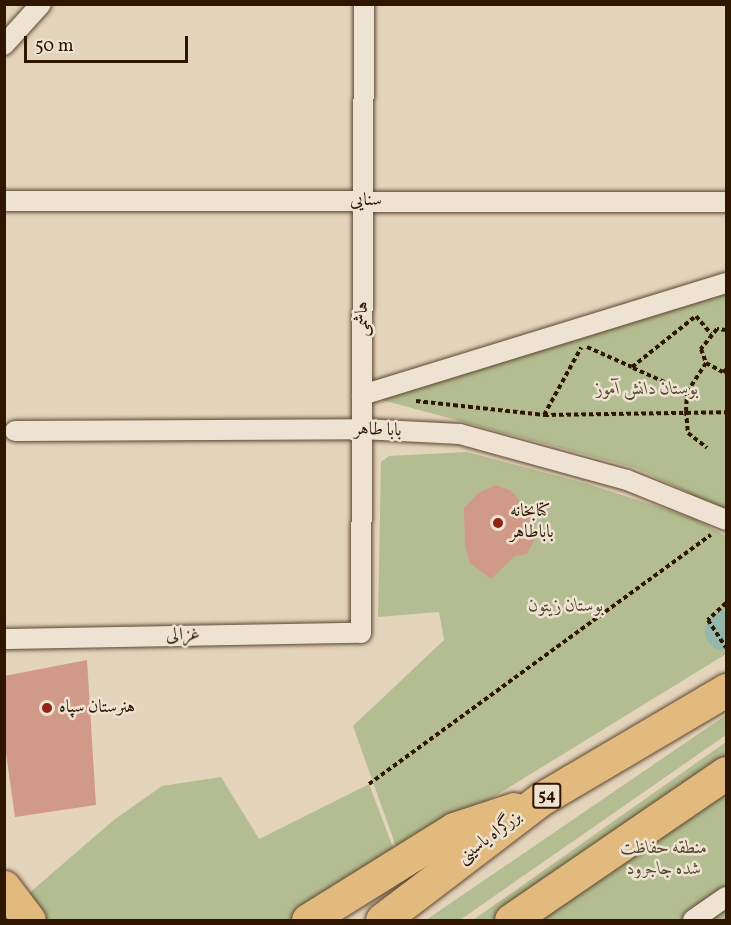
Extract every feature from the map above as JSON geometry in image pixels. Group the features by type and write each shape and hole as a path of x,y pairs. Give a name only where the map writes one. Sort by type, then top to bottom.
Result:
{"highway":[{"name":"بزرگراه یاسینی","path":"382,921 541,799 726,690"},
{"path":"511,921 726,773"},
{"path":"308,921 454,829 541,799"},
{"path":"4,887 29,921"}],"street":[{"path":"4,45 41,4"},
{"name":"هاشمی","path":"362,633 364,4"},
{"name":"سنایی","path":"4,201 726,202"},
{"path":"362,395 726,283"},
{"name":"بابا طاهر","path":"15,430 362,429 460,434 627,480 722,526"},
{"name":"غزالی","path":"4,639 362,633"},
{"path":"693,921 726,897"}],"path":[{"path":"632,367 696,316 711,334"},
{"path":"726,330 717,329 700,350 706,363 723,372 726,370"},
{"path":"572,340 687,393"},
{"path":"544,415 583,345"},
{"path":"706,363 687,393 686,411 688,433 707,448"},
{"path":"406,400 544,415 726,412"},
{"path":"369,784 722,526"},
{"path":"726,603 708,620 726,648"}],"green space":[{"name":"بوستان دانش آموز","path":"726,286 726,519 688,492 635,468 371,397"},
{"name":"بوستان زیتون","path":"467,452 588,484 693,518 726,536 726,654 399,855 353,726 444,640 439,612 378,617 381,462 389,456"},
{"path":"726,715 726,735 460,920 426,920"},
{"name":"منطقه حفاظت شده جاجرود","path":"726,742 726,920 473,920"},
{"path":"221,777 259,839 369,784 397,858 292,920 38,920 21,900 115,819 162,786"}],"building":[{"name":"کتابخانه باباطاهر","path":"496,485 511,491 529,511 536,536 527,554 515,556 491,579 470,563 465,547 464,508 478,493"},
{"name":"هنرستان سپاه","path":"87,660 96,805 15,817 4,739 4,676"}],"place":[{"name":"کتابخانه باباطاهر","path":"498,523"},
{"name":"هنرستان سپاه","path":"47,708"}]}
